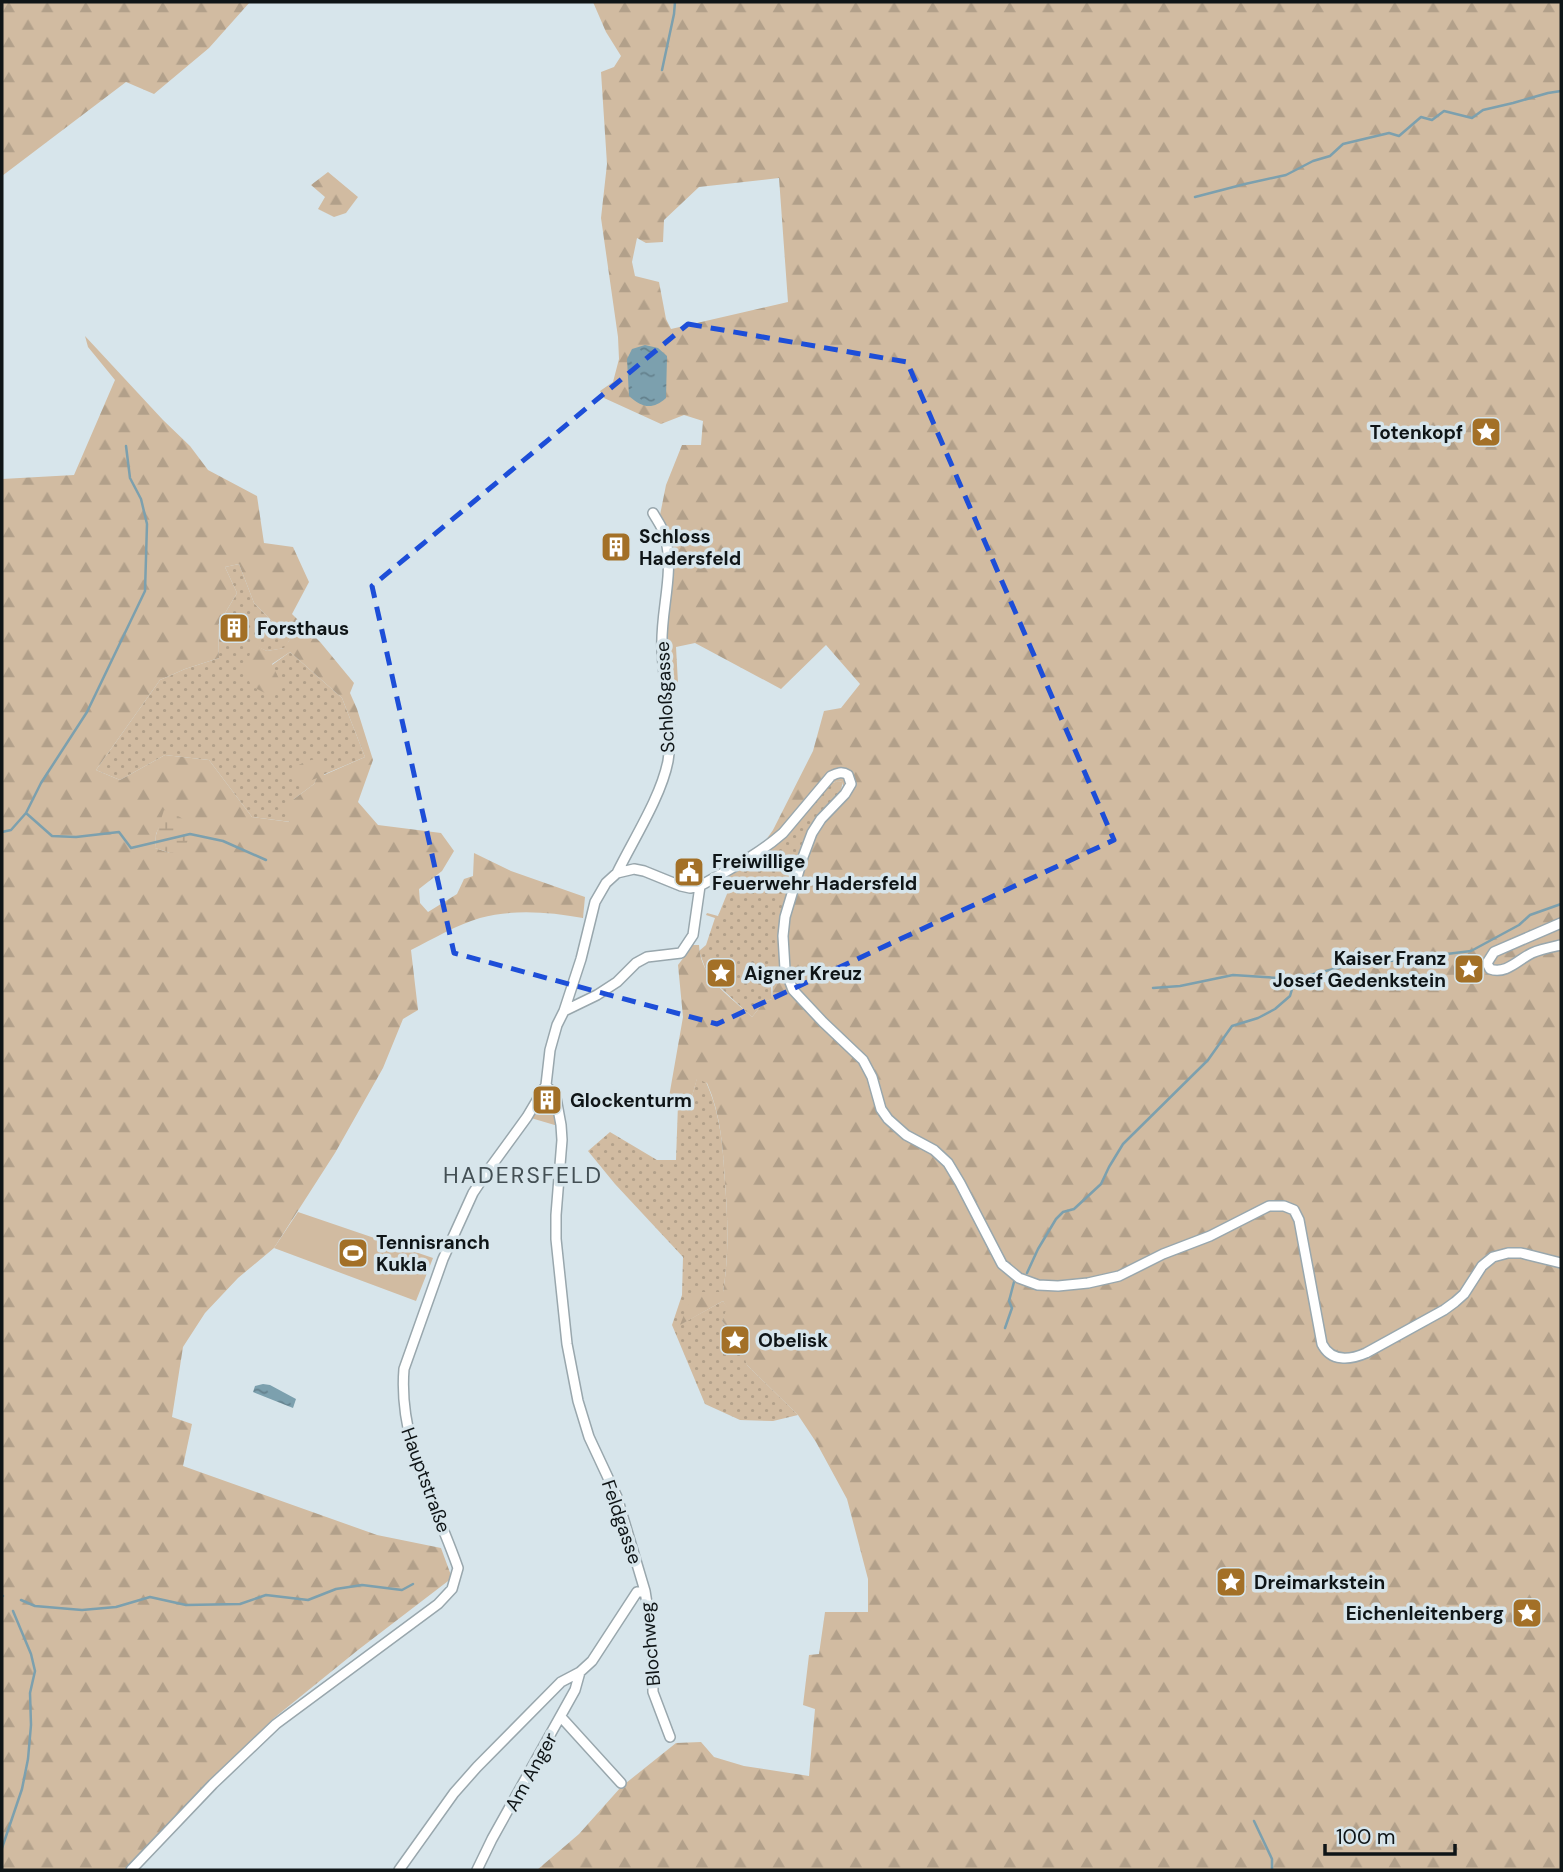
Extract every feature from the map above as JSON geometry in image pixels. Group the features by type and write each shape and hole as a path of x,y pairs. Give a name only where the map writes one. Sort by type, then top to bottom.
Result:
{"street":[{"name":"Schloßgasse","path":"617,873 662,782 671,743 661,625 669,572 665,535 653,513"},
{"path":"617,873 634,869 681,886 700,886 776,839 831,776 842,772 848,775 849,789 821,819 803,857 785,918 785,969 793,990 823,1023 863,1060 872,1077 881,1109 888,1119 906,1135 934,1150 948,1163 1002,1264 1019,1278 1038,1285 1059,1286 1119,1276 1163,1254 1210,1236 1269,1206 1284,1206 1294,1210 1299,1220 1322,1344 1330,1354 1343,1359 1366,1353 1444,1310 1464,1294 1482,1266 1493,1257 1521,1253 1561,1263"},
{"name":"Hauptstraße","path":"131,1870 213,1784 276,1724 438,1604 452,1589 458,1568 410,1443 402,1386 404,1368 443,1259 473,1193 527,1117 546,1085 550,1050 581,959 595,902 606,883 617,873"},
{"path":"564,1012 617,982 636,963 647,957 681,953 693,935 700,886"},
{"path":"1561,923 1494,952 1488,963 1490,969 1495,971 1506,969 1533,953 1561,944"},
{"name":"Feldgasse","path":"399,1870 454,1793 561,1682 580,1672 592,1661 637,1592 645,1591 617,1497 589,1437 576,1390 565,1326 556,1239 561,1125 556,1098 546,1085"},
{"name":"Blochweg","path":"645,1591 652,1635 653,1692 670,1737"},
{"name":"Am Anger","path":"477,1870 561,1717 575,1690 580,1672"},
{"path":"561,1717 621,1783"}],"highlighted area":[{"path":"688,324 907,362 1114,840 717,1024 454,953 372,586"}],"green space":[{"path":"2,2 250,2 209,48 154,94 126,82 2,176"},
{"path":"593,2 1561,2 1561,1870 537,1870 579,1834 621,1787 676,1743 701,1742 714,1757 744,1766 809,1776 815,1709 803,1705 809,1655 819,1654 825,1612 868,1612 868,1579 847,1499 816,1442 798,1415 747,1365 739,1343 742,1333 738,1330 731,1331 722,1321 727,1308 723,1301 680,1325 693,1292 723,1292 727,1211 720,1132 707,1083 697,1079 692,1096 678,1104 669,1097 683,1017 678,965 693,945 699,945 710,977 752,1017 764,1002 772,999 773,983 781,980 778,944 784,907 807,834 818,815 840,794 842,782 832,783 791,829 760,858 756,854 773,830 813,751 824,711 841,708 860,684 826,645 781,689 695,643 676,647 678,683 670,686 666,626 671,537 660,515 666,485 682,445 701,445 703,421 684,415 661,424 604,398 600,391 613,382 619,359 601,218 607,164 601,72 614,67 621,56 606,32","holes":["779,178 788,302 671,329 666,319 659,282 635,276 632,262 637,238 646,243 663,242 664,220 699,187"]},
{"path":"328,172 358,197 346,213 334,217 318,209 325,197 311,185"},
{"path":"85,336 190,446 208,470 257,496 264,543 293,547 309,582 292,614 321,643 354,683 350,693 373,760 358,802 378,825 441,833 454,851 442,871 419,889 420,903 428,912 457,894 464,879 473,876 474,853 511,871 585,897 583,918 531,912 493,915 462,924 411,950 418,1010 403,1019 383,1068 335,1153 274,1248 238,1278 205,1313 183,1347 172,1417 192,1424 183,1466 377,1535 441,1548 452,1578 274,1718 124,1870 2,1870 2,479 74,475 115,380 88,347","holes":["239,564 254,603 290,639 284,648 267,651 253,644 245,670 251,686 269,695 281,683 272,664 290,652 342,698 365,757 324,775 321,760 310,760 293,768 299,785 317,778 288,808 290,822 252,817 209,760 165,755 120,780 96,770 160,680 219,658 218,625 237,593 225,567","160,825 170,853 155,848"]},
{"path":"239,564 254,603 290,639 285,648 267,651 253,645 272,665 290,652 342,698 365,757 318,777 314,784 294,799 291,822 252,817 209,760 165,755 120,780 96,770 160,680 219,658 218,625 237,593 225,567"},
{"path":"842,782 842,787 839,793 812,824 779,927 781,981 771,987 772,999 764,1002 752,1017 708,976 699,951 706,945 715,918 706,915 718,916 729,889 717,883 760,858 791,829 832,783"},
{"path":"164,810 193,826 183,853 170,853 155,848"},
{"path":"697,1078 706,1082 720,1132 727,1211 726,1265 723,1292 681,1324 723,1301 728,1308 722,1321 731,1331 738,1330 743,1333 747,1365 798,1415 773,1421 740,1420 705,1404 672,1325 682,1295 683,1257 588,1151 610,1132 657,1160 676,1160 678,1104 692,1096"},
{"path":"541,1103 554,1104 558,1126 531,1118"},
{"name":"Tennisranch Kukla","path":"298,1212 433,1258 416,1301 274,1248"}],"water":[{"path":"645,345 658,348 667,356 666,398 652,406 638,403 629,396 627,359 632,349"},
{"path":"263,1384 296,1399 293,1408 253,1392 255,1386"}],"waterway":[{"path":"662,70 675,2"},
{"path":"1195,197 1286,175 1313,161 1330,156 1343,144 1389,133 1399,136 1421,117 1432,120 1444,111 1472,118 1483,110 1561,91"},
{"path":"2,832 11,830 26,813 41,783 87,712 145,591 147,524 141,499 130,478 126,446"},
{"path":"26,813 52,836 76,837 119,832 131,848 190,834 223,841 266,860"},
{"path":"1153,988 1180,986 1233,975 1295,979 1341,967 1471,951 1519,925 1530,915 1561,904"},
{"path":"1027,1273 1056,1219 1063,1212 1074,1209 1101,1184 1123,1144 1208,1060 1232,1026 1258,1018 1275,1009 1290,996 1295,979"},
{"path":"1005,1328 1012,1308 1009,1301 1014,1282"},
{"path":"21,1600 35,1606 82,1610 116,1607 150,1597 186,1605 240,1604 266,1595 308,1600 336,1589 362,1585 402,1590 413,1584"},
{"path":"2,1848 22,1789 28,1759 30,1693 35,1671 13,1611"},
{"path":"1254,1821 1272,1859 1272,1870"}],"place":[{"name":"Totenkopf","path":"1486,432"},
{"name":"Schloss Hadersfeld","path":"616,547"},
{"name":"Forsthaus","path":"234,628"},
{"name":"Freiwillige Feuerwehr Hadersfeld","path":"689,872"},
{"name":"Kaiser Franz Josef Gedenkstein","path":"1469,969"},
{"name":"Aigner Kreuz","path":"721,973"},
{"name":"Glockenturm","path":"547,1100"},
{"name":"Tennisranch Kukla","path":"353,1253"},
{"name":"Obelisk","path":"735,1340"},
{"name":"Dreimarkstein","path":"1231,1582"},
{"name":"Eichenleitenberg","path":"1527,1613"}],"district":[{"name":"HADERSFELD","path":"523,1175"}]}
